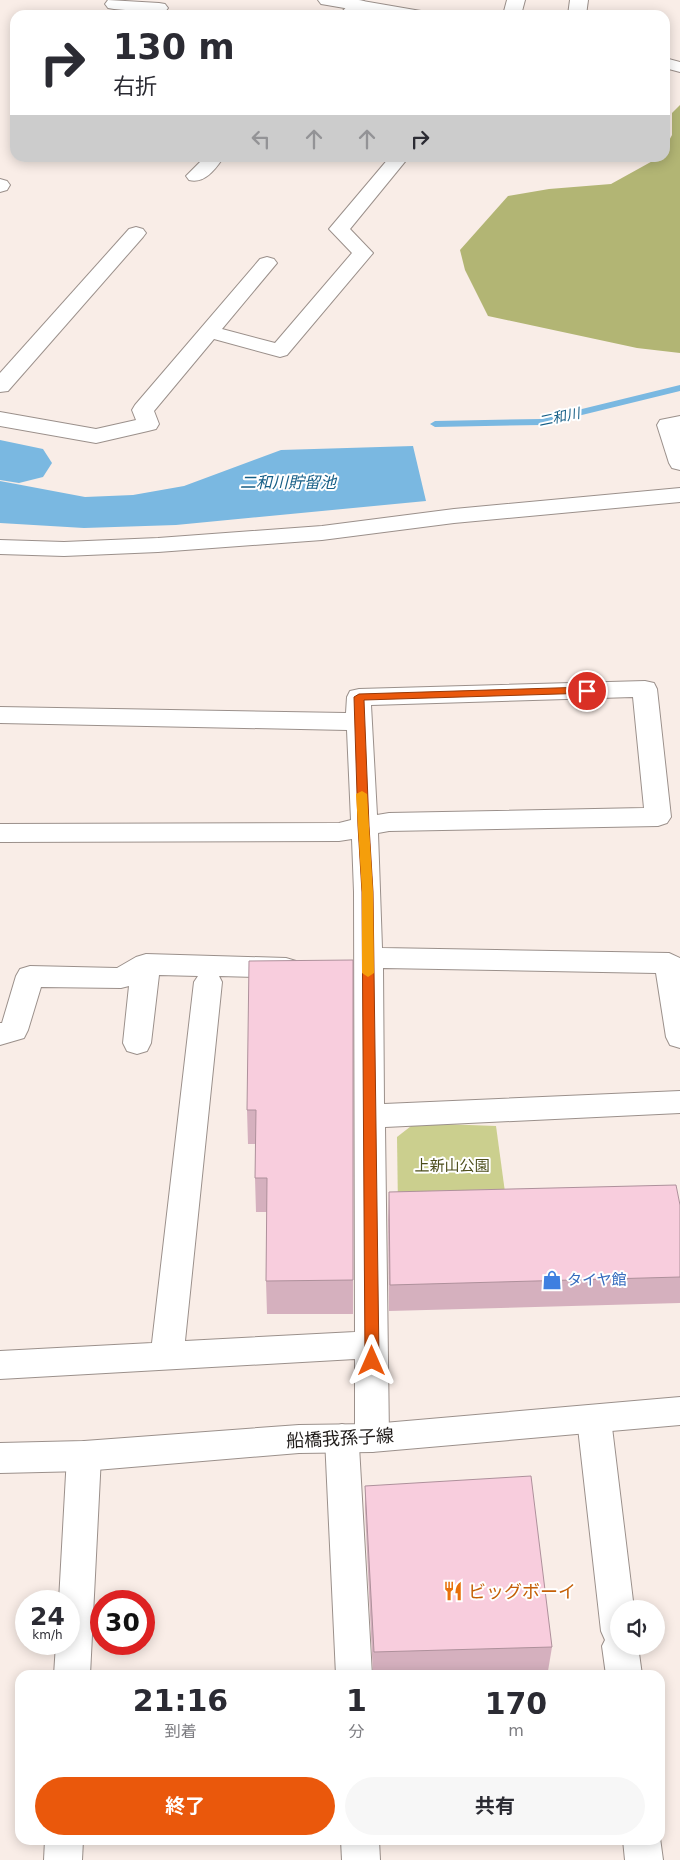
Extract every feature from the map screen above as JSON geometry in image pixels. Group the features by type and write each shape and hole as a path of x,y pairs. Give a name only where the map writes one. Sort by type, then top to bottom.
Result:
{"street":[{"path":"327,0 353,10"},
{"path":"114,4 159,8"},
{"path":"196,176 210,162"},
{"path":"217,334 280,351 362,253 339,229 396,162"},
{"path":"0,386 136,233"},
{"path":"148,424 143,410 267,263"},
{"path":"0,419 96,436 171,418"},
{"path":"680,424 668,425 680,463"},
{"path":"0,547 73,549 158,545 303,534 454,516 680,494"},
{"path":"0,833 339,832 363,826 389,822 658,817 644,689 359,697 363,826 368,892 358,966 370,1116 372,1345 357,1438 354,1670"},
{"path":"0,715 359,722"},
{"path":"358,966 670,963 680,1037"},
{"path":"0,1034 14,1030 30,976 120,978 146,964 310,968"},
{"path":"137,1043 146,964"},
{"path":"168,1356 208,982"},
{"path":"370,1116 680,1102"},
{"path":"0,1365 372,1345"},
{"name":"船橋我孫子線","path":"0,1458 84,1456 357,1438 680,1412"},
{"path":"594,1420 615,1600"},
{"path":"72,1670 84,1456"},
{"path":"621,1655 623,1670"},
{"path":"63,1860 64,1845"},
{"path":"360,1845 361,1860"},
{"path":"642,1845 644,1860"}],"green space":[{"path":"680,105 680,353 637,348 488,316 465,270 460,250 508,196 549,189 611,184 651,162 670,162 672,113"},
{"name":"上新山公園","path":"415,1123 496,1126 507,1207 398,1208 397,1137"}],"water":[{"name":"二和川貯留池","path":"413,446 426,501 176,525 84,528 0,523 0,481 85,497 133,495 184,486 281,450"}],"building":[{"path":"353,960 353,1280 266,1281 267,1178 255,1178 256,1110 247,1110 249,961"},
{"name":"タイヤ館","path":"676,1185 680,1205 680,1277 390,1285 389,1192"},
{"name":"ビッグボーイ","path":"531,1476 552,1647 374,1652 365,1486"}],"waterway":[{"name":"二和川","path":"435,424 541,422 680,388"},
{"name":"二和川","path":"0,460 19,463"}],"slow traffic":[{"path":"362,794 368,892 368,973"}],"place":[{"name":"タイヤ館","path":"552,1280"},
{"name":"ビッグボーイ","path":"453,1591"}],"route":[{"path":"372,1361 368,892 363,826 359,697 587,691"}]}
